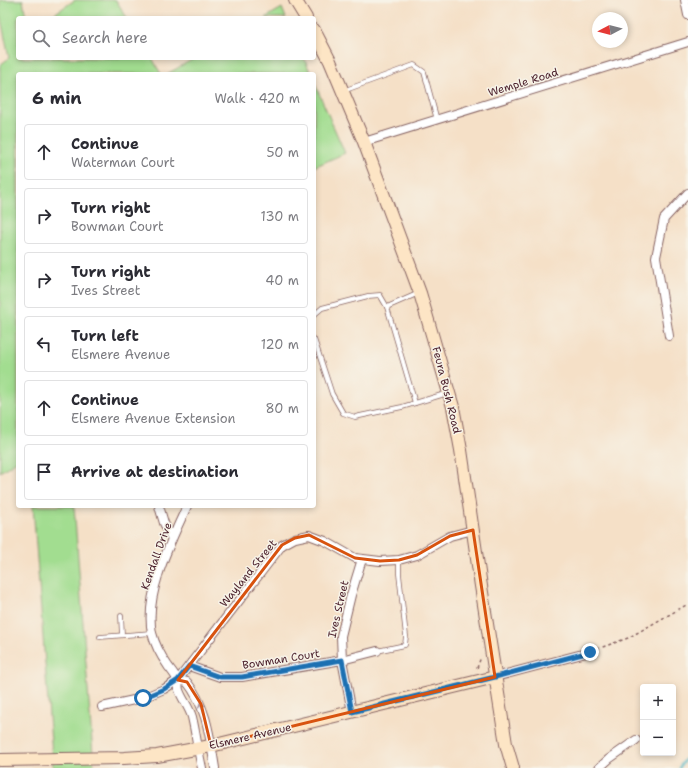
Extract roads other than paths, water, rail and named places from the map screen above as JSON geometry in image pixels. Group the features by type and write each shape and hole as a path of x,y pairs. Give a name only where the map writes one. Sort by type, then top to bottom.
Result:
{"main road":[{"path":"295,0 305,16"},
{"name":"Feura Bush Road","path":"316,34 330,61 364,142 420,293 449,393 461,450 506,744 513,768"},
{"name":"Elsmere Avenue","path":"0,760 157,756 211,746 495,677"}],"street":[{"path":"685,0 688,15"},
{"name":"Wemple Road","path":"364,142 688,42"},
{"path":"669,336 656,257 664,219 688,193"},
{"path":"160,508 164,523 172,539"},
{"name":"Kendall Drive","path":"187,508 172,539 156,583 152,601 151,616 152,633 156,645 164,660 178,680 179,690 192,716 202,768"},
{"name":"Wayland Street","path":"178,680 282,545 295,538 309,535 325,541 355,558 380,561 400,560 417,554 450,536 473,530"},
{"name":"Ives Street","path":"352,712 342,660 341,636 362,559"},
{"name":"Bowman Court","path":"189,666 220,677 242,677 342,660 377,651"},
{"path":"495,677 590,652"},
{"path":"102,706 143,698 164,689 178,680"},
{"name":"Kendall Drive","path":"178,680 187,682 201,704 206,718 214,768"},
{"path":"599,768 636,740"}],"lane":[{"path":"342,91 414,65 424,72 437,120"},
{"path":"387,307 420,293"},
{"path":"316,313 322,308 368,296 380,295 387,307 415,403"},
{"path":"316,345 332,394 343,413 355,417 415,403 449,393"},
{"path":"377,651 405,645 406,636 399,574 400,560"},
{"path":"122,616 122,635"},
{"path":"100,637 152,633"}],"waterway":[{"path":"679,768 688,755"}]}
